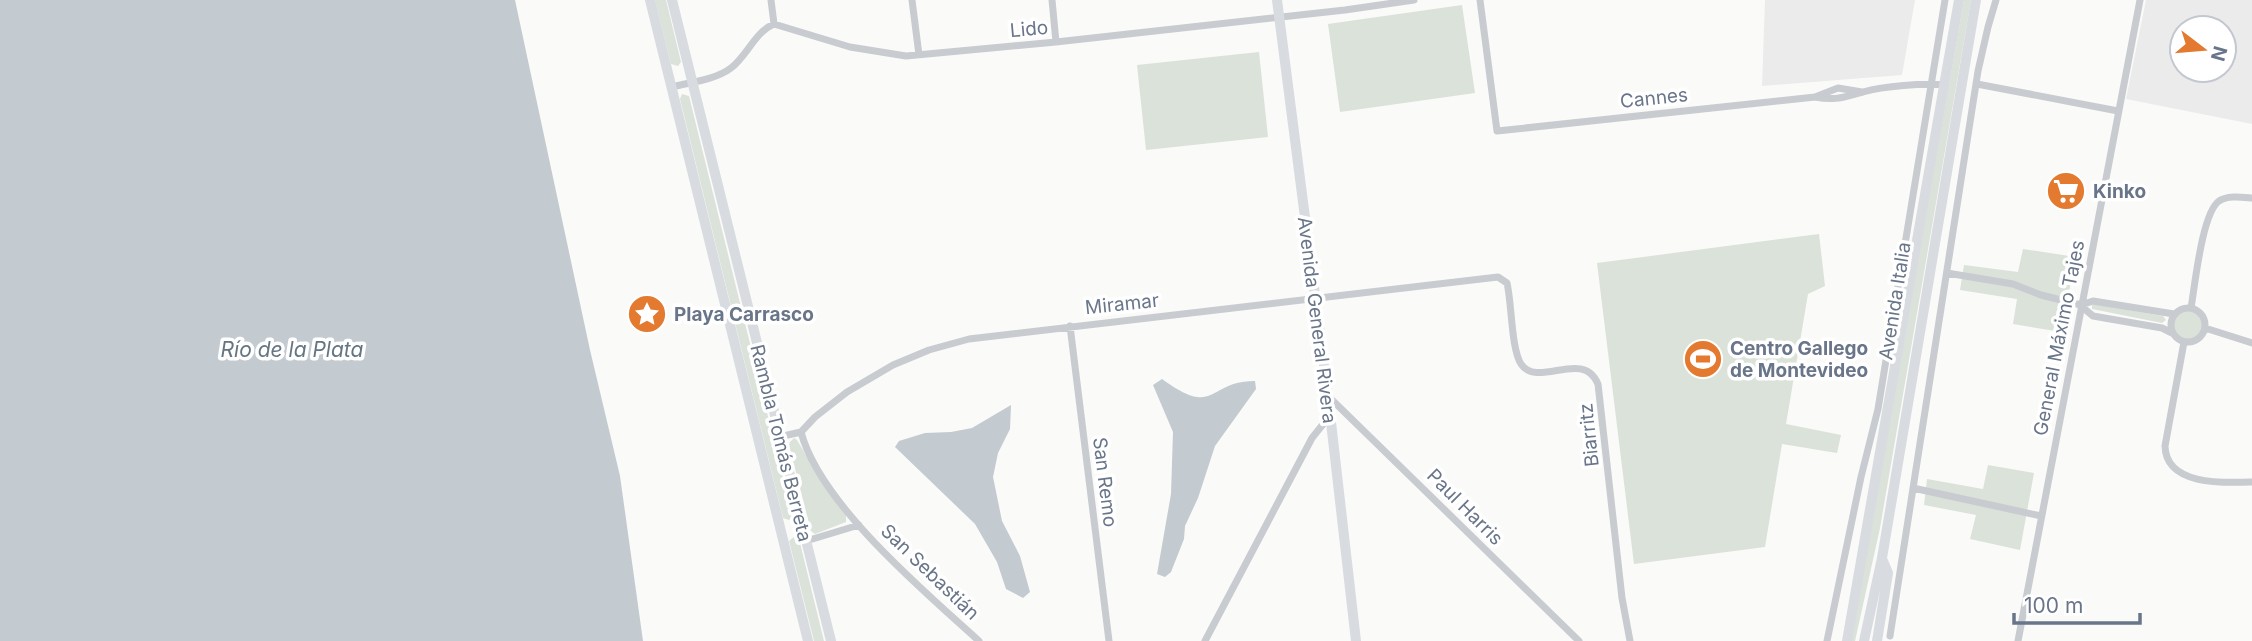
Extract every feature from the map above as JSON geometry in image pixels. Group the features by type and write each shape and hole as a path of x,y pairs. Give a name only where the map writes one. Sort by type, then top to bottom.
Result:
{"main road":[{"name":"Rambla Tomás Berreta","path":"650,0 808,641"},
{"name":"Rambla Tomás Berreta","path":"672,0 831,641"},
{"name":"Avenida General Rivera","path":"1277,0 1328,396 1356,641"},
{"name":"Avenida Italia","path":"1847,641 1959,0"},
{"name":"Avenida Italia","path":"1864,641 1882,558 1976,0"},
{"path":"780,531 802,526"},
{"path":"1877,641 1888,573 1882,558"}],"street":[{"path":"672,87 720,74 732,67 758,36 774,24 771,0"},
{"path":"912,0 919,55"},
{"path":"1052,0 1056,42"},
{"name":"Lido","path":"774,24 880,54 919,55 1345,10 1415,0"},
{"name":"Cannes","path":"1480,0 1497,131 1815,97 1838,88 1863,92 1930,84 1945,85"},
{"name":"Avenida Italia","path":"1827,641 1861,477 1870,447 1945,0"},
{"path":"1890,636 1981,55 1997,0"},
{"name":"General Máximo Tajes","path":"2018,641 2140,0"},
{"path":"1977,84 2118,111"},
{"path":"2191,308 2211,209 2224,198 2252,198"},
{"path":"1947,273 2013,284 2040,295 2081,305 2093,301 2174,314 2184,308 2191,308 2202,315 2205,328 2197,340 2184,342 2162,328 2093,316 2084,311 2081,305"},
{"name":"Miramar","path":"802,432 815,417 847,392 906,359 969,339 1495,276"},
{"name":"Biarritz","path":"1495,276 1507,283 1519,362 1523,367 1537,372 1581,369 1591,373 1598,384 1628,641"},
{"path":"2172,332 2174,314"},
{"name":"San Remo","path":"1070,326 1109,641"},
{"path":"2205,328 2252,343"},
{"path":"2184,342 2165,452 2173,467 2183,475 2220,482 2252,482"},
{"name":"Paul Harris","path":"1328,396 1579,641"},
{"path":"1205,641 1312,438 1324,423 1330,420"},
{"path":"779,437 802,432"},
{"name":"San Sebastián","path":"802,432 814,462 859,525 910,578 979,641"},
{"path":"1870,447 1882,448"},
{"path":"1913,488 2041,516"},
{"name":"San Sebastián","path":"806,541 859,525"}],"shaded area":[{"path":"655,0 666,0 681,62 678,66 671,64"},
{"path":"1765,0 1915,0 1902,75 1762,86"},
{"path":"1964,0 1971,0 1880,528 1855,641 1851,641"},
{"path":"2146,0 2252,0 2252,124 2126,99"},
{"path":"1462,5 1475,93 1340,112 1328,24"},
{"path":"1259,52 1268,137 1146,150 1137,65"},
{"path":"682,94 689,96 792,514 789,520 783,518 680,99"},
{"name":"Centro Gallego de Montevideo","path":"1819,234 1825,286 1808,294 1786,424 1841,435 1837,453 1782,444 1765,547 1634,564 1597,263"},
{"path":"2023,249 2076,257 2061,332 2013,324 2017,299 1960,290 1964,265 2018,272"},
{"path":"2095,304 2163,316 2166,320 2162,323 2092,309"},
{"path":"2188,310 2194,311 2202,319 2202,331 2194,339 2188,340 2182,339 2174,331 2173,325 2174,319 2182,311"},
{"path":"794,438 846,515 846,522 815,534 811,531 789,445"},
{"path":"1988,465 2034,473 2020,550 1970,539 1976,515 1924,505 1927,479 1983,489"},
{"path":"795,536 799,539 824,641 814,641 789,541"}],"water":[{"name":"Río de la Plata","path":"0,0 515,0 590,350 620,476 643,641 0,641"},
{"path":"1162,379 1193,396 1203,397 1228,386 1255,381 1256,389 1215,446 1198,498 1185,526 1184,539 1171,572 1165,577 1157,574 1171,494 1173,432 1153,385"},
{"path":"1011,405 1010,429 998,453 993,477 1002,521 1020,556 1030,592 1023,598 1006,589 997,562 975,524 895,447 899,441 925,433 972,428"}],"place":[{"name":"Kinko","path":"2066,191"},
{"name":"Playa Carrasco","path":"647,314"},
{"name":"Centro Gallego de Montevideo","path":"1703,359"}]}
